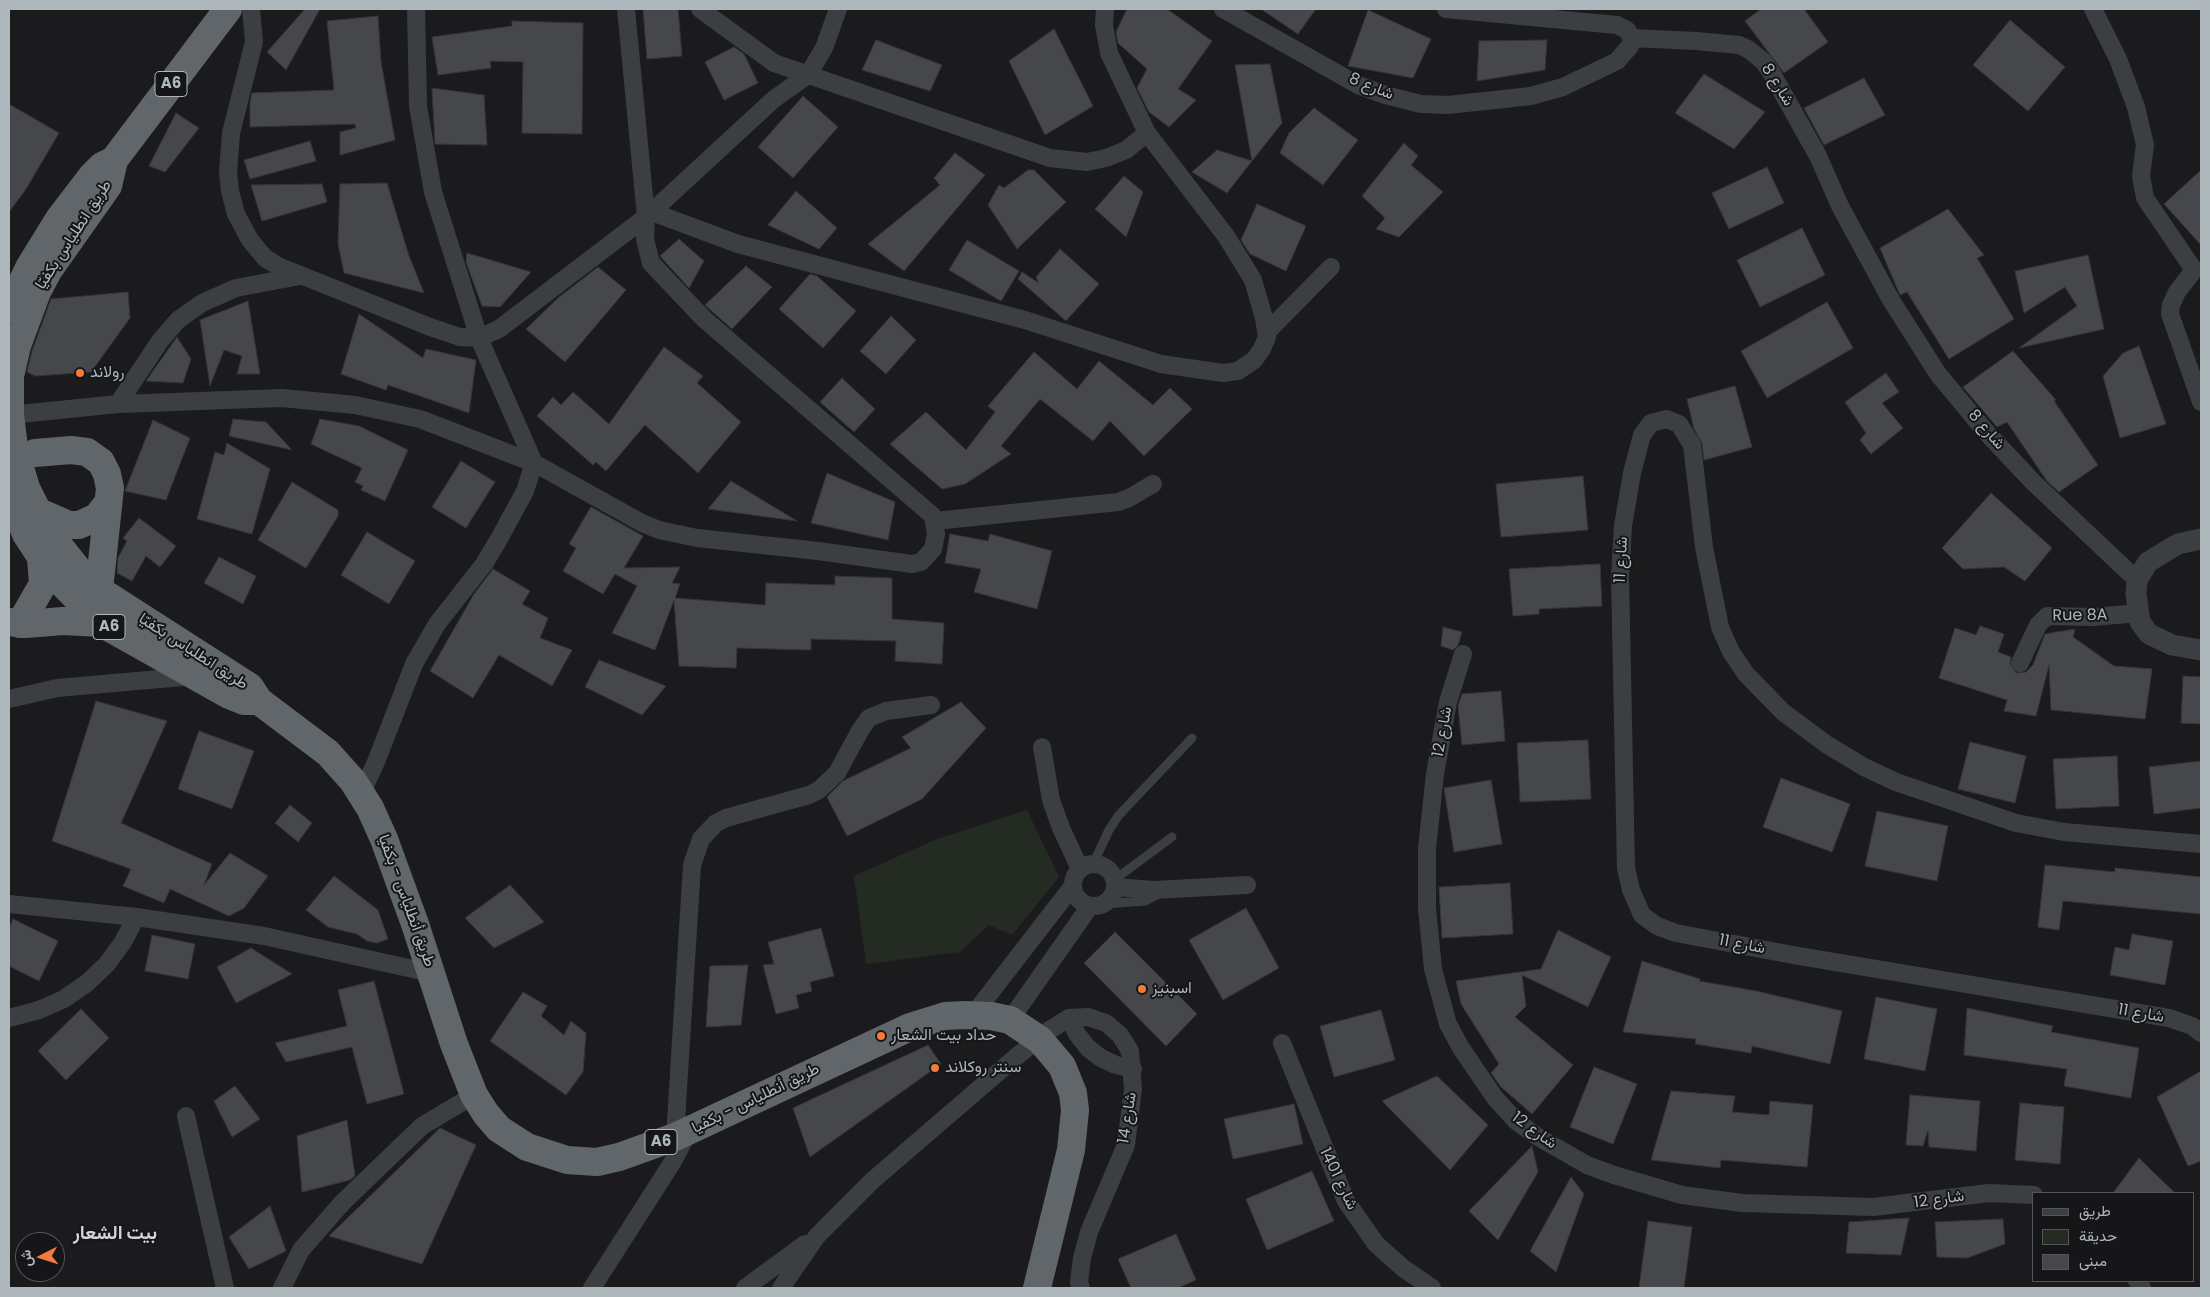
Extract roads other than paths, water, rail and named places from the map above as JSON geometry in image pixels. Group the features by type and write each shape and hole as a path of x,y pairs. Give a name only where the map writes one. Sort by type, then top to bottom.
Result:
{"highway":[{"name":"A6","path":"114,160 228,9"},
{"name":"طريق انطلياس بكفيّا","path":"9,309 30,266 59,220 92,176 102,166 114,160"},
{"name":"طريق انطلياس بكفيّا","path":"114,160 108,186 48,271 37,292 17,346 10,376 10,415 18,465 48,532 98,590 234,676 250,688 259,701"},
{"path":"35,453 76,450 94,457 100,462 109,479 110,488 98,590"},
{"name":"طريق انطلياس بكفيّا","path":"9,494 22,525 51,572 101,622 236,698 244,701 259,701"},
{"path":"37,511 68,525 79,525 97,518 107,504"},
{"path":"14,623 43,584 41,558"},
{"path":"14,623 101,622"},
{"name":"طريق أنطلياس - بكفيا","path":"259,701 328,754 370,808 392,856 454,1044 474,1095 500,1129 527,1147 567,1160 587,1162 608,1160 682,1134 910,1027 945,1016 991,1016 1010,1020 1040,1040 1062,1066 1073,1093 1074,1130 1037,1288"}],"street":[{"path":"251,9 254,42 231,133 228,164 230,191 236,214 250,240 265,258 300,276 460,337 479,338 499,329 649,214 774,99 808,75 824,48 838,9"},
{"path":"361,794 376,762 414,664 437,624 484,564 499,539 525,491 534,463 479,338 444,228 425,149 418,106 416,9"},
{"path":"10,415 118,404 282,398 356,405 420,419 534,463 642,523 659,530 697,538 916,564 926,559 933,549 936,534 933,516 704,319 657,271 647,254 644,228 649,214 626,9"},
{"path":"700,9 762,56 808,75 1050,158 1087,162 1106,158 1126,150 1147,133"},
{"path":"1105,9 1104,25 1109,53 1147,133 1226,236 1248,273 1259,299 1267,332"},
{"name":"شارع 8","path":"1223,9 1358,85 1385,95 1421,104 1448,105 1531,96 1563,86 1617,61 1630,46 1632,38 1738,45 1763,60 1818,156 1840,206 1890,300 1938,374 1987,433 2033,482 2136,580"},
{"path":"1446,9 1617,25 1627,30 1632,38"},
{"path":"2092,9 2132,92 2145,145 2141,183 2145,198 2154,214 2198,274 2177,292 2171,305 2170,314 2201,402"},
{"path":"649,214 738,244 1025,320 1161,364 1223,373 1238,371 1254,360 1262,349 1267,332 1330,267"},
{"path":"118,404 160,341 178,320 202,303 236,288 300,276"},
{"name":"شارع 11","path":"2201,844 2064,832 2016,823 1896,782 1864,767 1826,744 1784,712 1746,674 1731,652 1720,627 1704,548 1692,445 1679,424 1666,419 1651,423 1642,435 1632,473 1623,526 1620,576 1626,868 1631,890 1642,915 1657,926 1676,933 1794,955 2169,1018 2192,1026 2201,1033"},
{"path":"935,521 1118,502 1129,498 1152,484"},
{"path":"2201,539 2178,544 2158,554 2142,570 2136,580 2138,613 2144,628 2155,638 2183,648 2201,650"},
{"name":"Rue 8A","path":"2020,663 2038,625 2046,616 2093,617 2138,613"},
{"name":"شارع 12","path":"1463,654 1448,702 1435,774 1427,848 1427,908 1433,969 1445,1016 1461,1048 1495,1098 1516,1121 1538,1137 1587,1165 1682,1195 1742,1203 1872,1207 1989,1193 2032,1195"},
{"path":"9,699 56,688 194,676"},
{"path":"592,1288 672,1163 682,1134 692,866 701,838 716,823 726,818 809,795 819,790 837,773 860,729 869,718 886,711 931,705"},
{"path":"1010,1020 1097,905 1109,900 1115,884 1107,868 1087,866 1061,828 1051,800 1042,746"},
{"path":"973,1015 1072,888 1073,880 1087,866"},
{"path":"1115,884 1166,889 1247,885"},
{"path":"1072,888 1080,902 1097,905"},
{"path":"9,904 136,917 264,936 431,973"},
{"path":"9,1018 39,1010 64,999 87,983 112,956 136,917"},
{"name":"شارع 14","path":"1069,1018 1088,1017 1106,1023 1120,1035 1130,1051 1133,1069 1131,1117 1126,1145 1089,1232 1082,1258 1079,1282 1081,1288"},
{"path":"744,1288 816,1236 880,1174 1016,1057 1040,1040 1048,1031 1069,1018 1077,1034 1088,1048 1101,1058 1116,1065 1133,1069"},
{"name":"شارع 1401","path":"1282,1044 1346,1201 1376,1244 1403,1268 1432,1288"},
{"path":"1062,1066 1088,1048"},
{"path":"282,1288 301,1250 342,1203 422,1126 450,1107 474,1095"},
{"path":"186,1116 224,1288"},
{"path":"781,1288 816,1236"}],"lane":[{"path":"1087,866 1119,815 1192,738"},
{"path":"1115,884 1172,837"},
{"path":"1097,905 1145,901 1166,889"}],"place":[{"name":"رولاند","path":"80,373"},
{"name":"اسبنيز","path":"1142,989"},
{"name":"حداد بيت الشعار","path":"881,1036"},
{"name":"سنتر روكلاند","path":"935,1068"}],"district":[{"name":"بيت الشعار","path":"115,1234"}]}
